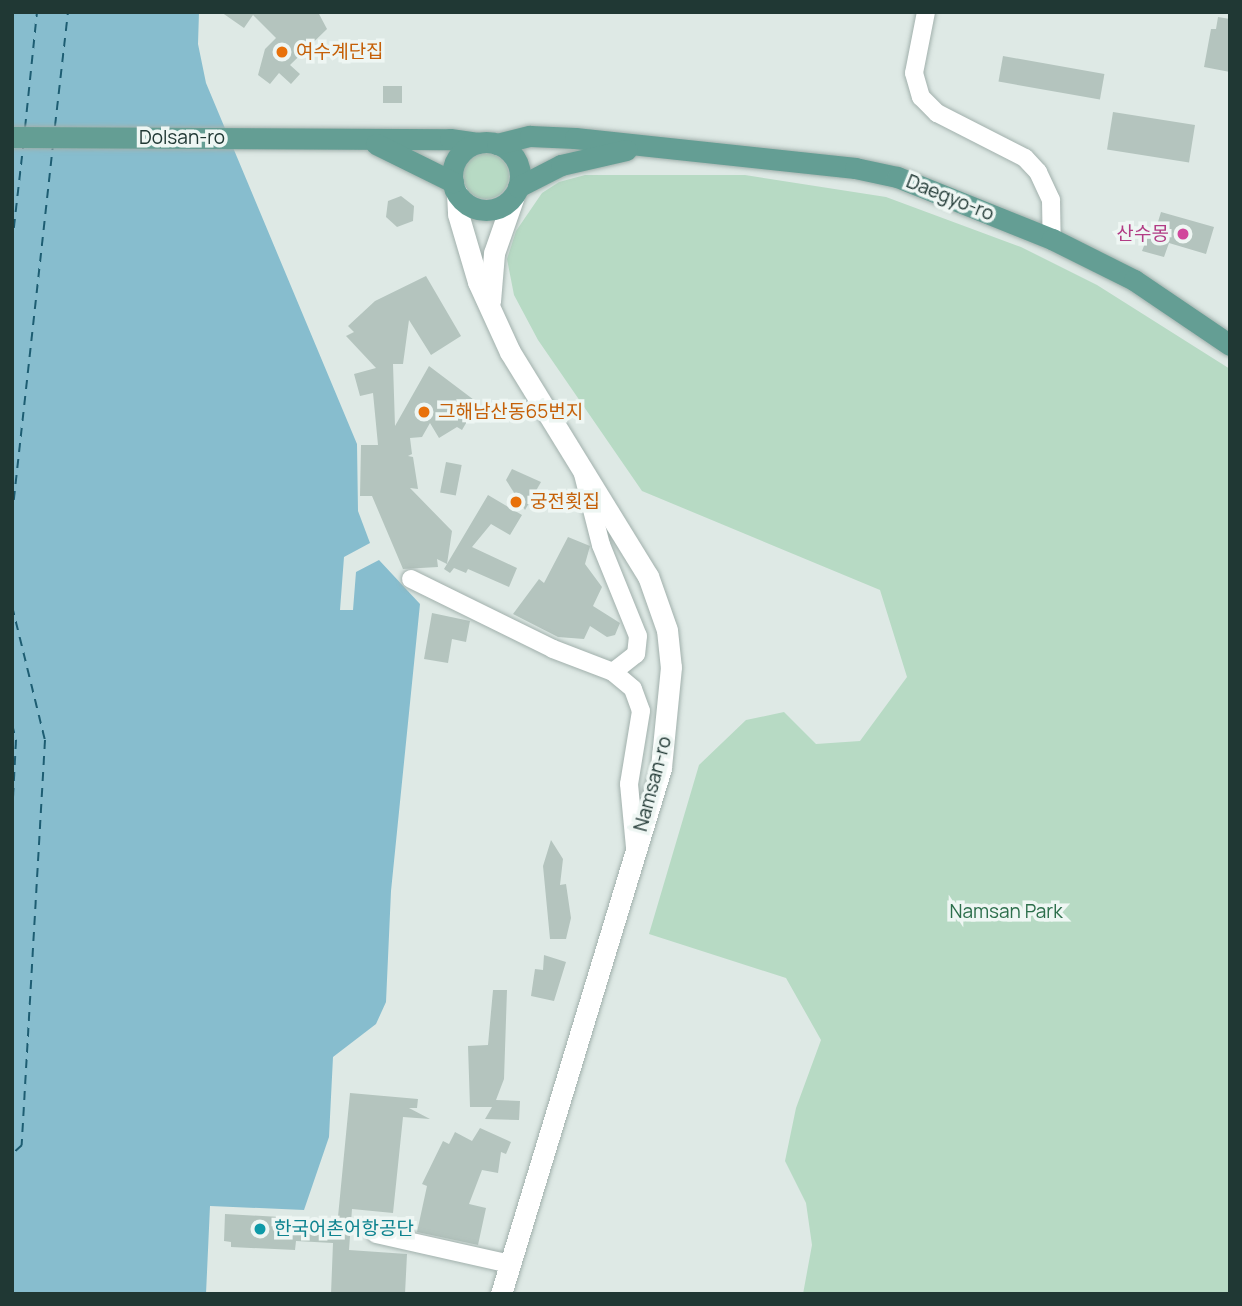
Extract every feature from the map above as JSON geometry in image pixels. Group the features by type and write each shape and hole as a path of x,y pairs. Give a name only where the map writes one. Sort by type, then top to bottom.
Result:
{"main road":[{"name":"Dolsan-ro","path":"12,137 356,139"},
{"name":"Daegyo-ro","path":"356,139 488,144 513,138 548,137 855,168 897,177 1052,239 1156,292 1230,345"},
{"path":"356,139 411,159 455,188 464,202 485,210 506,204 516,192 519,166 488,144 455,162 455,188"},
{"name":"Daegyo-ro","path":"516,192 561,165 638,148"}],"street":[{"path":"926,12 915,73 921,97 937,113 1025,158 1038,172 1051,200 1052,239"},
{"name":"Namsan-ro","path":"455,188 472,266 510,352 582,463 648,576 670,649 666,740 635,852 501,1294"},
{"path":"489,302 494,253 516,192"},
{"path":"582,463 594,525 638,636 636,654 613,672"},
{"path":"411,579 553,649 613,672 633,689 641,705 629,784 635,852"},
{"path":"376,1234 510,1264"}],"green space":[{"path":"486,153 503,159 509,176 503,193 486,199 469,193 463,176 469,159"},
{"name":"Namsan Park","path":"585,175 745,175 886,197 1021,247 1097,285 1230,369 1230,1294 803,1294 812,1245 806,1203 785,1161 796,1108 821,1040 786,978 649,934 699,765 746,720 784,712 816,744 860,741 907,677 880,590 642,491 538,340 514,295 507,259 516,231 542,193 559,182"}],"water":[{"path":"12,12 199,12 198,44 206,83 357,444 358,511 370,543 344,557 340,610 353,610 356,572 379,560 420,604 391,891 386,1002 376,1024 333,1057 329,1137 304,1210 210,1206 206,1294 12,1294"}],"building":[{"path":"221,12 318,12 327,29 290,65 300,74 291,84 279,73 270,84 258,75 265,49 276,38 253,15 244,28"},
{"path":"1218,17 1230,19 1230,72 1204,67 1211,29 1216,29"},
{"path":"1003,56 1104,74 1100,99 998,82"},
{"path":"383,86 402,86 402,103 383,103"},
{"path":"1113,112 1195,125 1189,163 1107,150"},
{"path":"401,196 414,206 413,221 397,227 386,217 388,201"},
{"name":"산수몽","path":"1161,212 1214,227 1206,254 1169,243 1164,257 1142,251 1149,233 1154,235"},
{"path":"426,276 461,336 431,355 409,320 403,364 393,364 395,426 429,366 478,403 462,430 457,427 439,438 430,423 422,437 410,438 412,454 408,456 413,457 418,489 410,488 452,531 447,564 437,559 438,567 403,569 372,496 360,496 361,445 378,445 373,393 360,396 354,374 376,368 346,336 354,332 348,326 375,301"},
{"path":"446,462 462,465 456,495 440,492"},
{"path":"512,469 541,482 525,510 506,480"},
{"path":"488,495 522,515 510,535 491,524 472,547 517,568 509,587 468,569 466,573 454,568 450,573 444,569"},
{"path":"568,537 590,546 585,564 602,587 593,606 620,623 615,635 607,637 590,626 584,639 558,637 513,614 539,579 544,583"},
{"path":"432,613 470,621 466,642 452,639 448,663 424,659"},
{"path":"551,840 563,859 560,885 566,884 571,918 566,939 550,939 543,866"},
{"path":"544,955 566,962 554,1001 531,996 535,969 543,970"},
{"path":"493,990 507,990 504,1079 496,1100 520,1101 519,1120 485,1119 492,1107 470,1107 468,1046 488,1045"},
{"path":"350,1093 418,1099 417,1108 409,1108 430,1119 403,1117 393,1213 352,1209 349,1250 407,1254 405,1294 331,1294 333,1243 296,1241 295,1250 231,1247 231,1242 224,1241 225,1214 297,1218 297,1224 337,1227"},
{"path":"480,1128 511,1142 506,1154 501,1152 498,1173 482,1170 469,1204 486,1208 478,1245 417,1232 427,1186 422,1184 443,1141 449,1144 455,1132 472,1141"}],"ferry route":[{"path":"25,128 37,12"},
{"path":"55,126 68,12"},
{"path":"12,516 53,145"},
{"path":"12,244 23,148"},
{"path":"12,606 45,740 22,1145 12,1154"},
{"path":"12,724 16,740 12,817"}],"place":[{"name":"여수계단집","path":"282,52"},
{"name":"산수몽","path":"1183,234"},
{"name":"그해남산동65번지","path":"424,412"},
{"name":"궁전횟집","path":"516,502"},
{"name":"한국어촌어항공단","path":"260,1229"}]}
